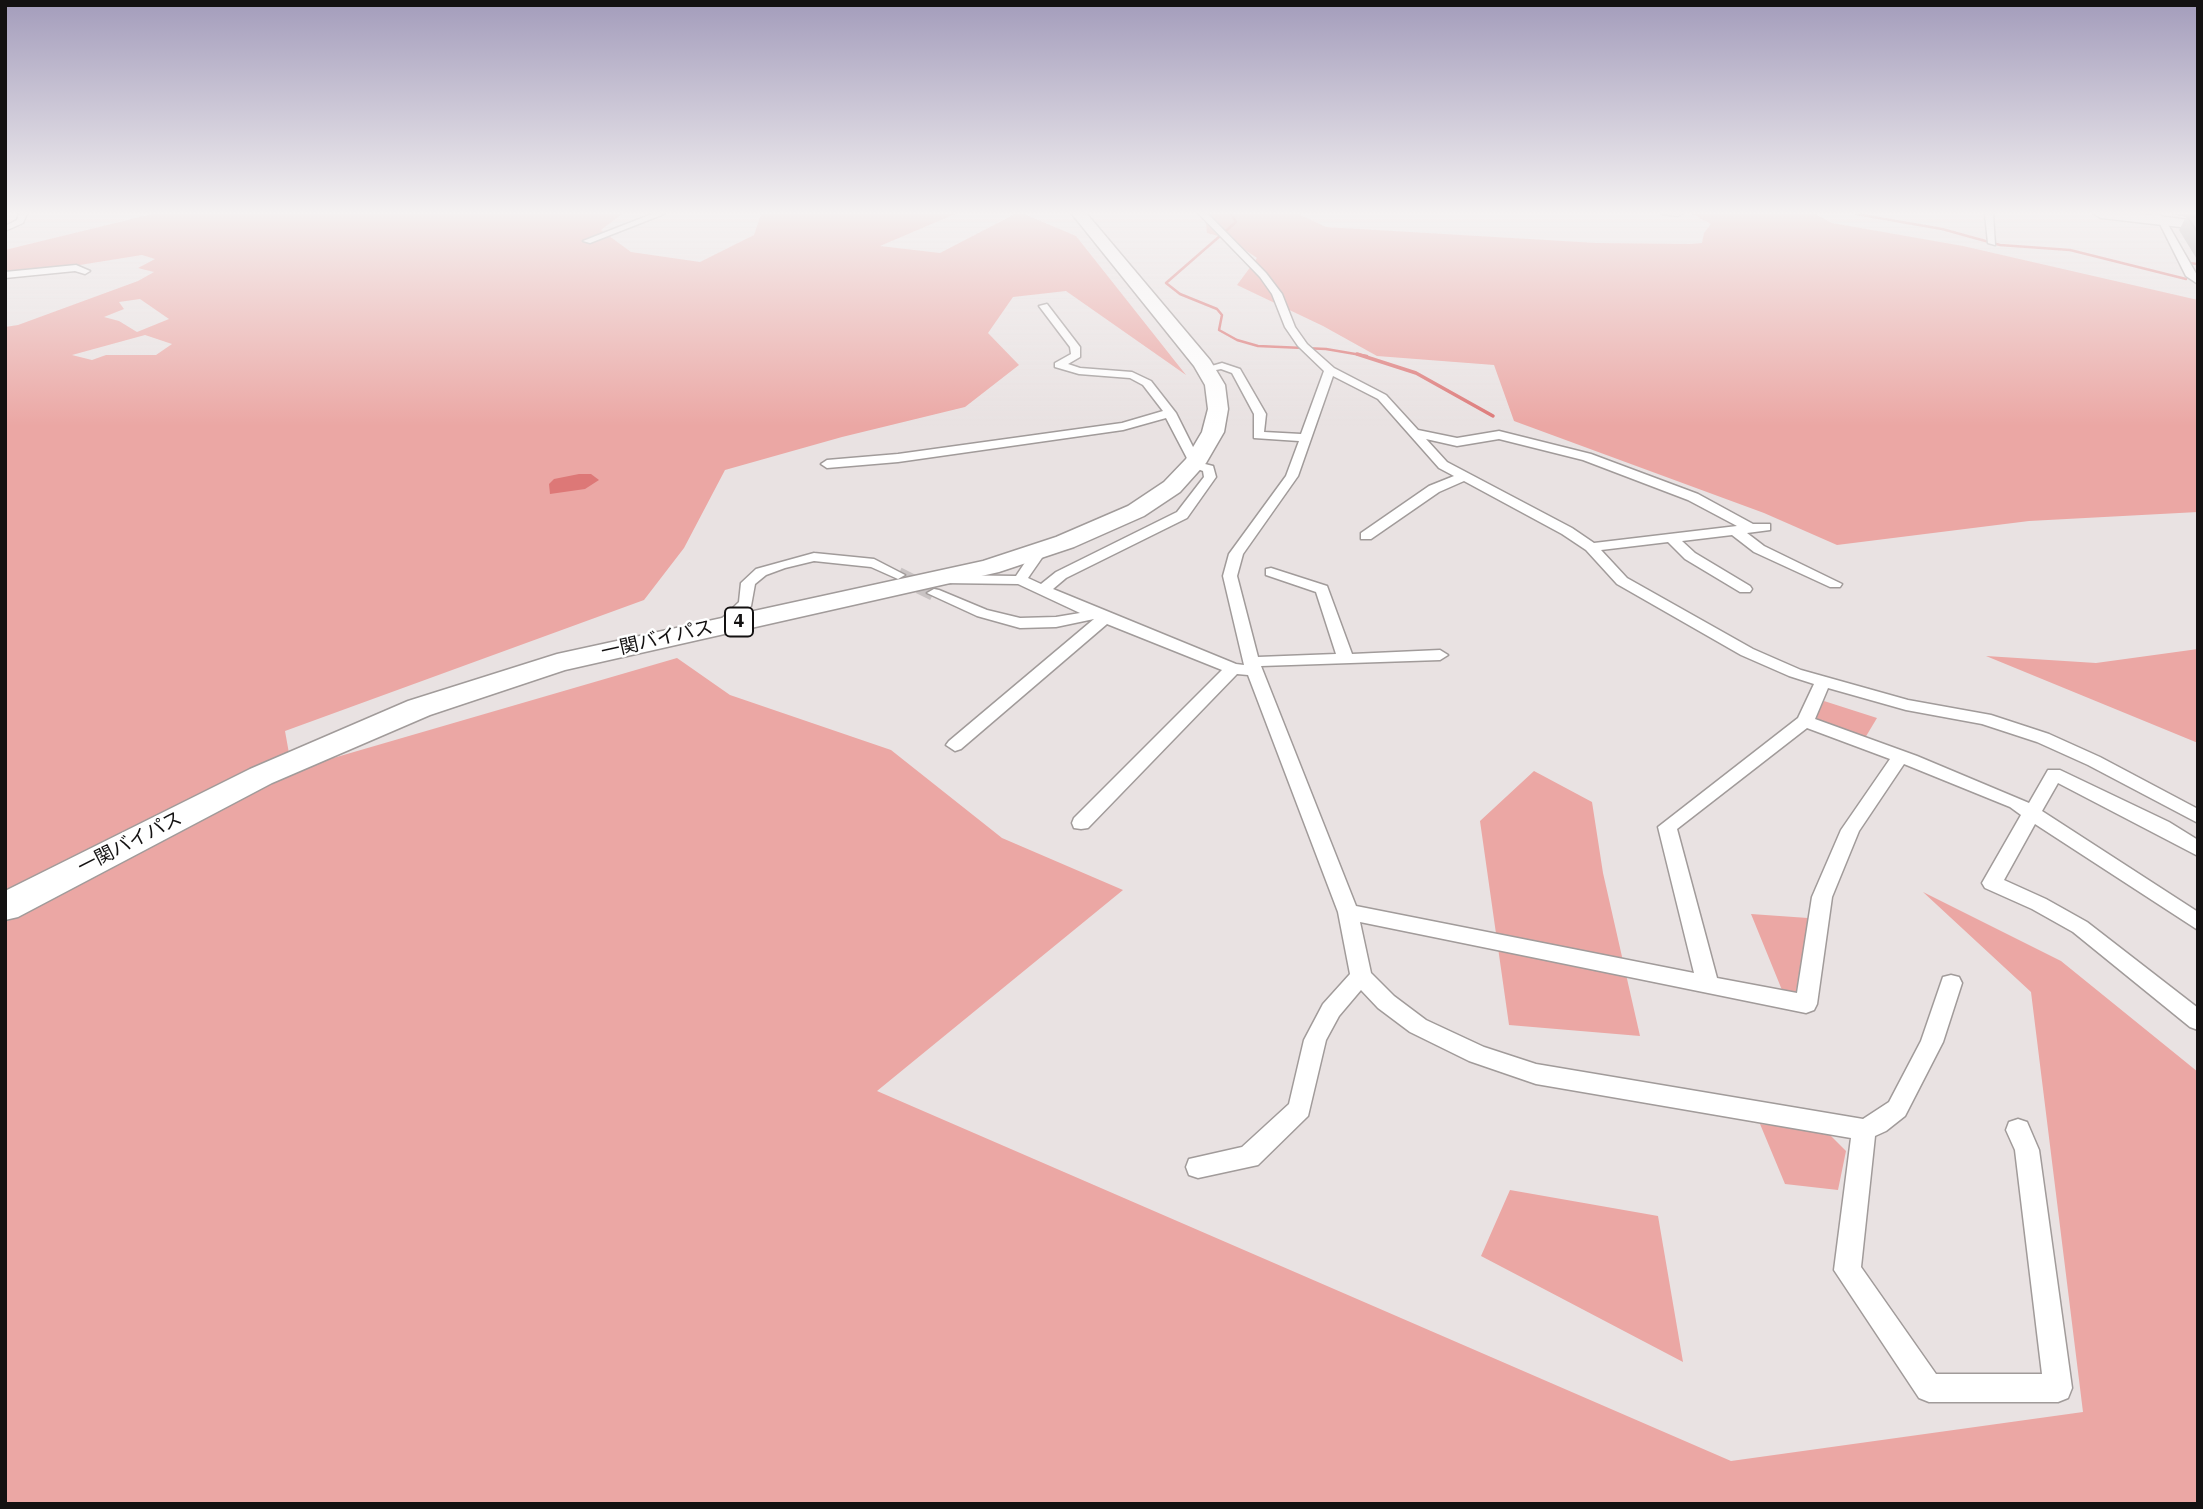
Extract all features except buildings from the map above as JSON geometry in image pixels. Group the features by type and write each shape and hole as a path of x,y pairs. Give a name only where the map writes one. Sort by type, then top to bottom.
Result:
{"highway":[{"name":"一関バイパス","path":"5,907 261,776 419,708 557,663 722,626 936,586 1039,552 1136,511 1172,487 1194,464 1213,432 1218,409 1215,385 1206,369 1139,284"}],"street":[{"path":"1270,284 1277,294 1290,327 1303,346 1330,370 1382,397 1443,465 1567,531 1591,547 1622,581 1747,652 1823,682 1906,705 1985,719 2042,738 2094,761 2198,817"},
{"path":"1042,591 1062,575 1182,514 1193,503 1210,477 1209,469 1194,464 1170,413 1147,383 1132,375 1079,371 1059,365 1076,355 1075,347 1044,306"},
{"path":"1206,369 1222,366 1236,371 1260,414 1258,436 1306,438"},
{"path":"1330,370 1292,476 1236,554 1230,576 1246,667 1348,912 1361,976 1386,1002 1418,1026 1477,1054 1536,1074 1864,1130 1878,1124 1897,1109 1931,1042 1951,983"},
{"path":"827,464 898,458 1123,426 1170,413"},
{"path":"1415,433 1457,442 1499,435 1587,457 1693,497 1758,528 1591,547"},
{"path":"1366,536 1434,489 1463,477"},
{"path":"1734,530 1759,550 1835,584"},
{"path":"1670,537 1690,556 1745,589"},
{"path":"1020,580 1039,552"},
{"path":"722,626 746,603 748,583 761,572 780,565 814,557 844,559 874,563 898,575"},
{"path":"1271,572 1322,589 1346,659"},
{"path":"936,586 1020,580 1100,616 1246,667 1440,655"},
{"path":"936,586 982,613 1020,624 1100,616"},
{"path":"955,745 1100,616"},
{"path":"1081,822 1246,667"},
{"path":"1707,984 1667,827 1804,721 1823,682"},
{"path":"1804,721 2005,798 2032,812 2198,922"},
{"path":"1348,912 1807,1004 1822,897 1850,831 1900,757"},
{"path":"2198,849 2162,827 2054,774 1992,883 2081,927 2198,1021"},
{"path":"1198,1167 1249,1157 1300,1110 1315,1040 1331,1010 1361,976"},
{"path":"1864,1130 1847,1270 1929,1388 2059,1388 2027,1150 2018,1130"}],"shaded area":[{"path":"129,284 1114,284 1186,375 1066,291 1013,297 988,333 1019,365 965,407 842,437 725,470 684,548 644,600 285,731 292,770 677,658 730,695 891,750 1002,838 1123,890 877,1091 1731,1461 2083,1412 2031,992 1923,892 2061,961 2198,1072 2198,1504 5,1504 5,327 18,325","holes":["140,299 169,319 137,332 119,321 104,317 124,309 119,302","145,335 172,344 156,355 106,355 92,360 72,355"]},
{"path":"2130,284 2198,300 2198,512 2029,521 1837,545 1764,513 1514,421 1494,365 1377,356 1323,326 1237,285"},
{"path":"591,474 599,480 585,489 550,494 549,484 554,479"},
{"path":"2198,649 2198,743 1986,656 2096,663"},
{"path":"1824,701 1877,718 1865,738 1815,719"},
{"path":"1534,771 1592,802 1603,873 1640,1036 1509,1025 1480,821"},
{"path":"1751,914 1808,918 1796,992 1782,990"},
{"path":"1760,1124 1827,1132 1846,1151 1838,1190 1785,1184"},
{"path":"1510,1190 1658,1216 1683,1362 1481,1256"}],"waterway":[{"path":"1168,284 1180,294 1217,309 1222,315 1219,330 1237,340 1258,346 1326,349 1359,355"},
{"path":"1359,355 1367,356"},
{"path":"1359,355 1416,373 1493,416"}],"tunnel":[{"path":"898,575 934,593"}]}
